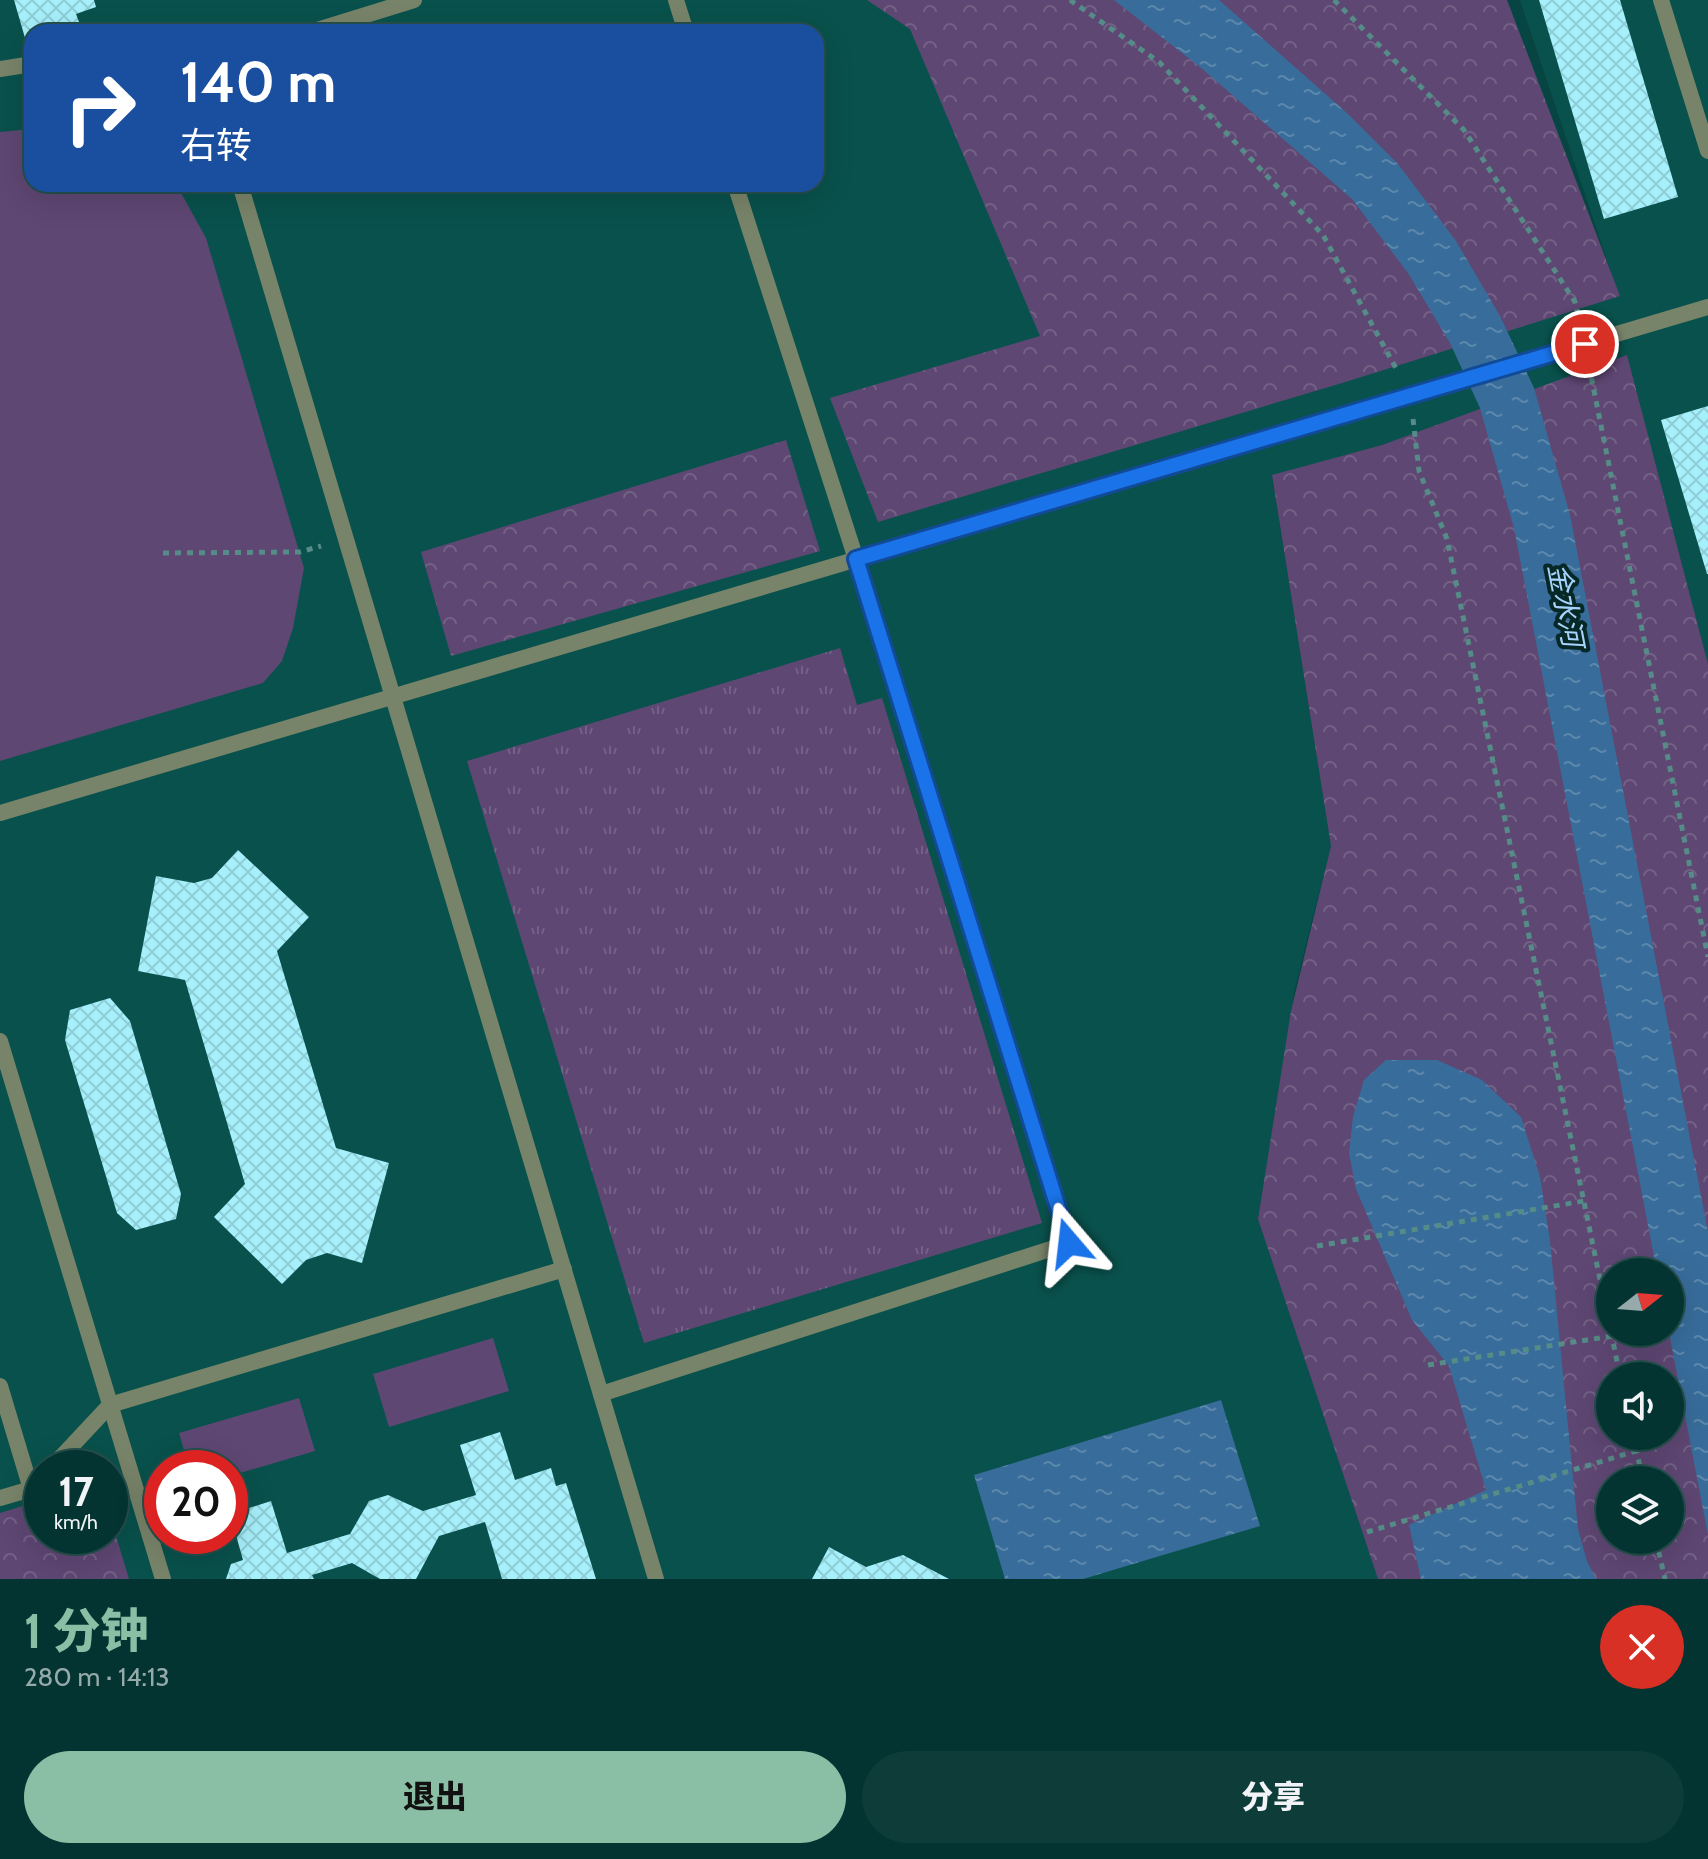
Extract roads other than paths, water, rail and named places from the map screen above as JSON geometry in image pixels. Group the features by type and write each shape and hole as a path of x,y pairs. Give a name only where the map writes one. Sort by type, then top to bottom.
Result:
{"lane":[{"path":"337,24 414,0"},
{"path":"676,0 684,24"},
{"path":"1661,0 1708,151"},
{"path":"0,69 24,65"},
{"path":"242,192 656,1579"},
{"path":"601,1394 1069,1243 856,559 738,192"},
{"path":"0,813 1708,307"},
{"path":"0,1041 163,1579"},
{"path":"68,1450 110,1405 564,1269"},
{"path":"0,1386 24,1451"},
{"path":"0,1498 24,1488"}],"water":[{"name":"金水河","path":"1114,0 1219,0 1348,114 1398,164 1456,241 1500,316 1534,388 1570,515 1708,1232 1708,1535 1684,1410 1684,1362 1675,1362 1672,1346 1684,1346 1684,1258 1654,1258 1514,528 1480,408 1450,343 1408,273 1352,199 1200,67"},
{"path":"1386,1060 1437,1060 1482,1080 1521,1117 1540,1177 1550,1241 1578,1529 1596,1579 1421,1579 1409,1525 1486,1490 1449,1366 1412,1320 1356,1189 1349,1153 1353,1117 1364,1080"},
{"path":"1221,1400 1260,1526 1083,1579 1005,1579 974,1475"}]}
